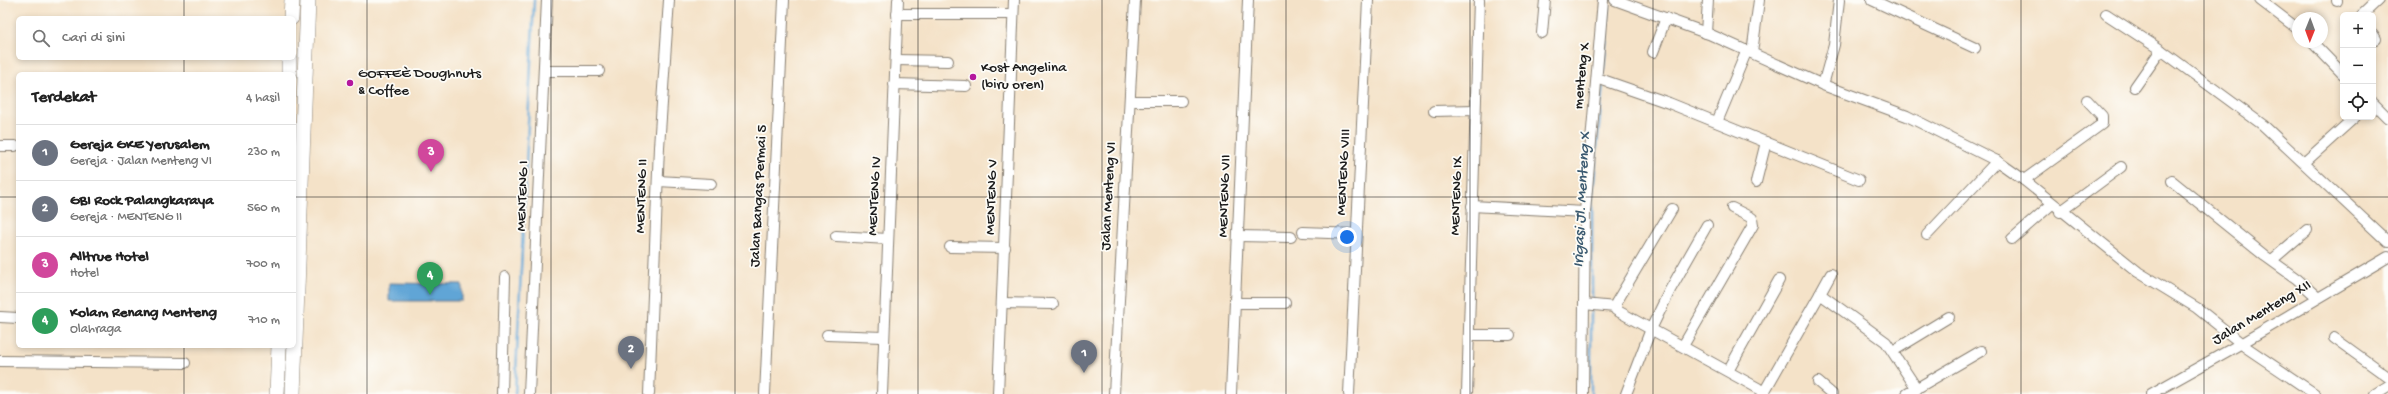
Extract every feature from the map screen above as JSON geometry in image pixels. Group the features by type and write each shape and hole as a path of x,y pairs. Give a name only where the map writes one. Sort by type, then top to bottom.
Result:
{"highway":[{"path":"291,16 292,0"},
{"path":"296,294 308,0"},
{"path":"289,72 290,60"},
{"path":"277,394 279,348"},
{"path":"293,394 294,348"}],"street":[{"name":"MENTENG I","path":"529,394 547,0"},
{"name":"MENTENG II","path":"649,394 658,181 669,0"},
{"name":"Jalan Bangas Permai 5","path":"766,394 784,0"},
{"name":"MENTENG IV","path":"882,394 883,337 898,0"},
{"name":"MENTENG V","path":"998,394 1014,0"},
{"name":"Jalan Menteng VI","path":"1114,394 1124,183 1131,101 1135,0"},
{"name":"MENTENG VII","path":"1231,394 1248,0"},
{"name":"MENTENG VIII","path":"1349,394 1355,234 1368,0"},
{"name":"MENTENG IX","path":"1467,394 1475,110 1480,0"},
{"path":"1542,33 1545,0"},
{"name":"menteng X","path":"1583,394 1585,212 1593,103 1597,78 1603,0"},
{"path":"1615,0 1706,33 1823,85 1907,116 1997,161 2024,180 2060,212 2138,272 2197,308 2242,343 2315,394"},
{"path":"1706,33 1708,0"},
{"path":"1717,122 1750,52 1759,0"},
{"path":"1823,85 1832,52 1839,0"},
{"path":"1872,0 1975,48"},
{"path":"2365,12 2378,0"},
{"path":"2262,1 2292,24"},
{"path":"897,14 1013,14"},
{"path":"2106,14 2162,50 2263,125 2305,162 2388,242"},
{"path":"1652,52 1666,18"},
{"path":"2318,48 2340,71"},
{"path":"2135,86 2162,50"},
{"path":"896,60 948,61"},
{"path":"544,71 599,71"},
{"path":"1597,78 1717,122 1859,180"},
{"path":"894,84 966,86"},
{"path":"2024,180 2102,124 2102,116 2087,100"},
{"path":"1131,101 1181,101"},
{"path":"2376,106 2388,118"},
{"path":"1434,111 1475,110"},
{"path":"2305,162 2352,120"},
{"path":"1756,182 1766,142"},
{"path":"0,146 15,146"},
{"path":"1928,236 1997,161"},
{"path":"2060,212 2121,167"},
{"path":"658,181 711,184"},
{"path":"2172,181 2317,297"},
{"path":"2012,239 2052,204"},
{"path":"1472,206 1585,212"},
{"path":"1684,346 1753,224 1752,218 1732,208"},
{"path":"1672,209 1615,306 1616,311 1684,346 1764,393 1831,274"},
{"path":"1626,394 1651,329 1672,286 1707,225"},
{"path":"2272,260 2308,230"},
{"path":"1303,232 1355,234"},
{"path":"836,236 888,239"},
{"path":"1238,236 1291,237"},
{"path":"950,247 1005,248"},
{"name":"Jalan Menteng XII","path":"2151,394 2242,343 2317,297 2388,257"},
{"path":"502,394 505,277"},
{"path":"1728,371 1779,280"},
{"path":"1820,294 1875,333 1893,351 1917,389"},
{"path":"1002,303 1053,304"},
{"path":"1235,303 1285,303"},
{"path":"1584,304 1615,306"},
{"path":"0,317 16,318"},
{"path":"1893,351 1949,317"},
{"path":"827,335 883,337"},
{"path":"1469,335 1510,335"},
{"path":"2334,338 2388,377"},
{"path":"1907,394 1981,351"},
{"path":"0,361 185,363"},
{"path":"1818,382 1832,394"},
{"path":"2375,394 2388,386"}],"water":[{"path":"389,283 462,284 462,301 389,301"}],"waterway":[{"path":"515,394 534,0"},
{"name":"Irigasi Jl. Menteng X","path":"1603,78 1609,7"},
{"name":"Irigasi Jl. Menteng X","path":"1592,302 1592,202 1603,83"},
{"name":"Irigasi Jl. Menteng X","path":"1591,307 1591,394"}],"place":[{"name":"Kost Angelina (biru oren)","path":"973,77"},
{"name":"GOFFEÈ Doughnuts & Coffee","path":"350,83"},
{"name":"Alltrue Hotel","path":"431,172"},
{"name":"Kolam Renang Menteng","path":"430,295"},
{"name":"GBI Rock Palangkaraya","path":"631,369"},
{"name":"Gereja GKE Yerusalem","path":"1084,373"}]}
